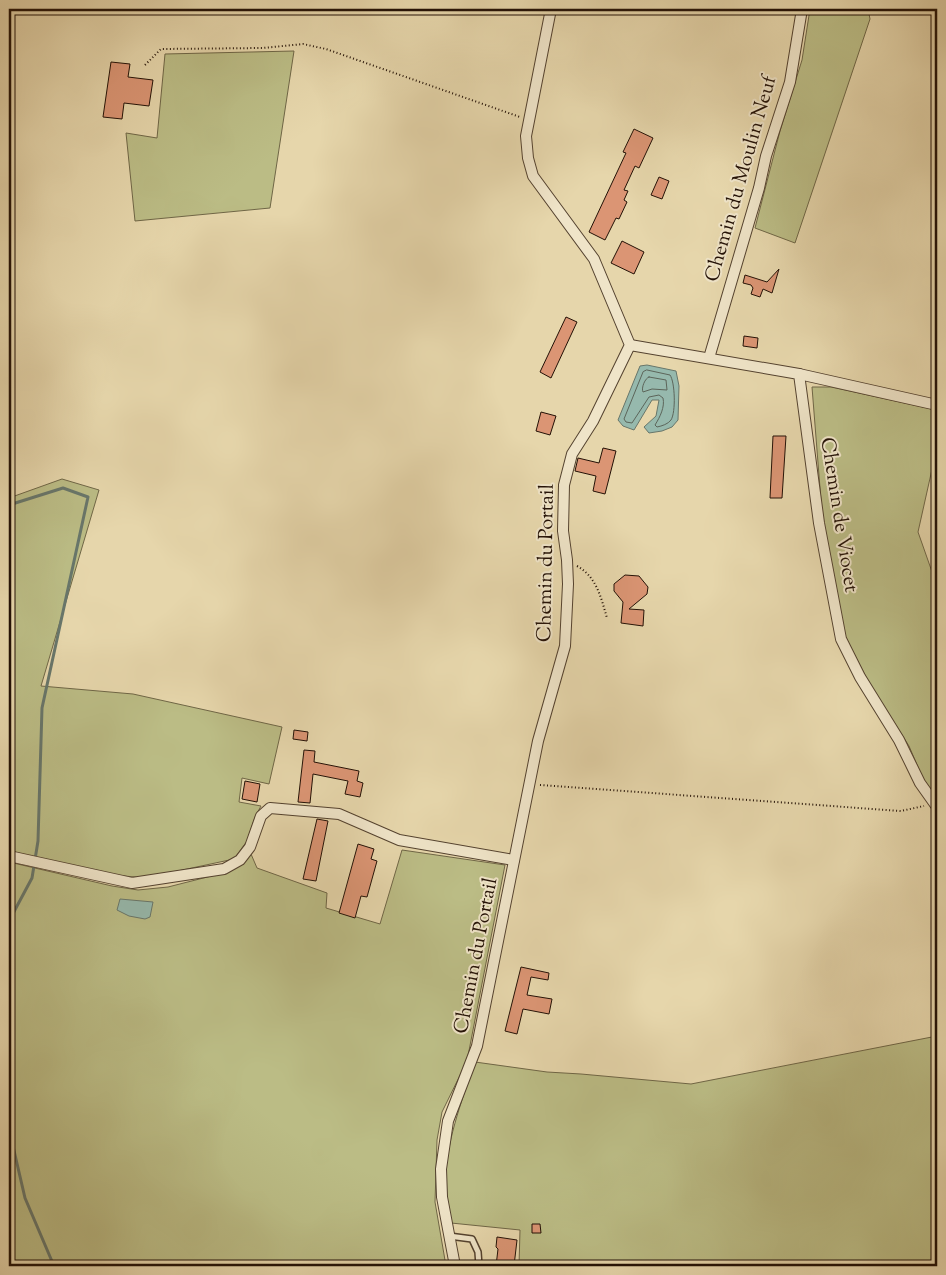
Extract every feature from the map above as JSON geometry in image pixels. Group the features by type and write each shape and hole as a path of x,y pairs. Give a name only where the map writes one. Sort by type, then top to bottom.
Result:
{"street":[{"path":"551,9 526,136 528,158 533,176 594,260 630,345 799,374 937,405"},
{"name":"Chemin du Moulin Neuf","path":"709,358 759,188 766,156 790,82 802,9"},
{"name":"Chemin du Portail","path":"455,1266 442,1197 441,1169 448,1120 477,1046 505,914 538,741 565,646 568,584 563,531 564,484 572,454 593,421 630,345"},
{"name":"Chemin de Viocet","path":"799,374 819,523 841,639 860,677 899,740 920,783 936,805"},
{"path":"9,856 132,883 224,869 240,860 250,847 262,816 270,808 340,814 371,826 399,840 514,860"}],"lane":[{"path":"449,1236 472,1239 478,1252 478,1266"}],"path":[{"path":"145,65 161,49 263,48 303,44 326,49 529,120"},
{"path":"567,560 587,571 598,588 607,618"},
{"path":"530,785 901,811 936,805"}],"green space":[{"path":"810,9 868,9 870,19 795,243 755,228 780,131 802,60"},
{"path":"294,51 270,208 135,221 126,133 157,138 165,54"},
{"path":"812,387 831,387 937,410 937,447 918,532 937,586 937,798 926,786 909,746 868,681 845,636 823,526"},
{"path":"62,479 99,490 41,686 133,694 282,727 269,784 242,778 239,802 261,806 247,841 234,859 145,878 114,875 9,851 9,498"},
{"path":"402,850 505,865 467,1061 442,1112 437,1140 435,1202 446,1266 9,1266 9,862 112,886 138,890 168,887 231,871 251,854 257,868 327,893 326,908 380,924"},
{"path":"937,1036 937,1266 519,1266 520,1230 451,1223 445,1192 448,1156 455,1124 475,1062 547,1072 691,1084"}],"water":[{"path":"647,365 676,371 679,386 678,420 672,427 649,433 644,427 656,416 659,400 652,400 634,430 623,426 618,420 640,366"},
{"path":"120,899 153,902 150,917 145,919 129,916 117,910"}],"building":[{"path":"111,62 130,64 128,77 153,80 149,106 124,103 122,119 103,117"},
{"path":"634,129 653,138 639,168 635,166 624,190 628,191 624,200 627,202 619,219 616,218 605,240 589,232 626,153 623,152"},
{"path":"659,177 669,181 662,199 651,195"},
{"path":"622,241 644,252 634,274 611,263"},
{"path":"779,269 772,293 763,289 760,297 751,294 753,288 751,285 743,283 745,275 767,282"},
{"path":"566,317 577,322 551,378 540,372"},
{"path":"744,336 758,338 757,348 743,346"},
{"path":"541,412 556,416 550,435 536,431"},
{"path":"773,436 786,436 782,498 770,498"},
{"path":"603,448 616,451 605,494 593,491 596,476 575,471 578,458 599,463"},
{"path":"625,575 639,576 648,587 647,594 629,609 644,610 643,626 621,623 623,602 614,591 614,584"},
{"path":"294,730 308,732 307,741 293,739"},
{"path":"304,750 315,751 314,762 359,771 357,781 363,783 360,797 345,794 348,781 313,774 310,803 298,802"},
{"path":"245,781 260,784 257,802 242,799"},
{"path":"317,819 328,821 316,881 303,879"},
{"path":"358,844 374,849 371,859 377,861 367,897 361,896 355,918 339,913"},
{"path":"521,967 549,973 548,980 531,977 527,995 552,999 549,1014 523,1009 517,1034 505,1031"},
{"path":"532,1224 540,1224 541,1233 532,1233"},
{"path":"497,1237 517,1240 514,1266 496,1266"}],"waterway":[{"path":"9,505 63,488 88,497 42,708 38,841 32,878 9,921"},
{"path":"9,1129 25,1198 54,1266"}]}
